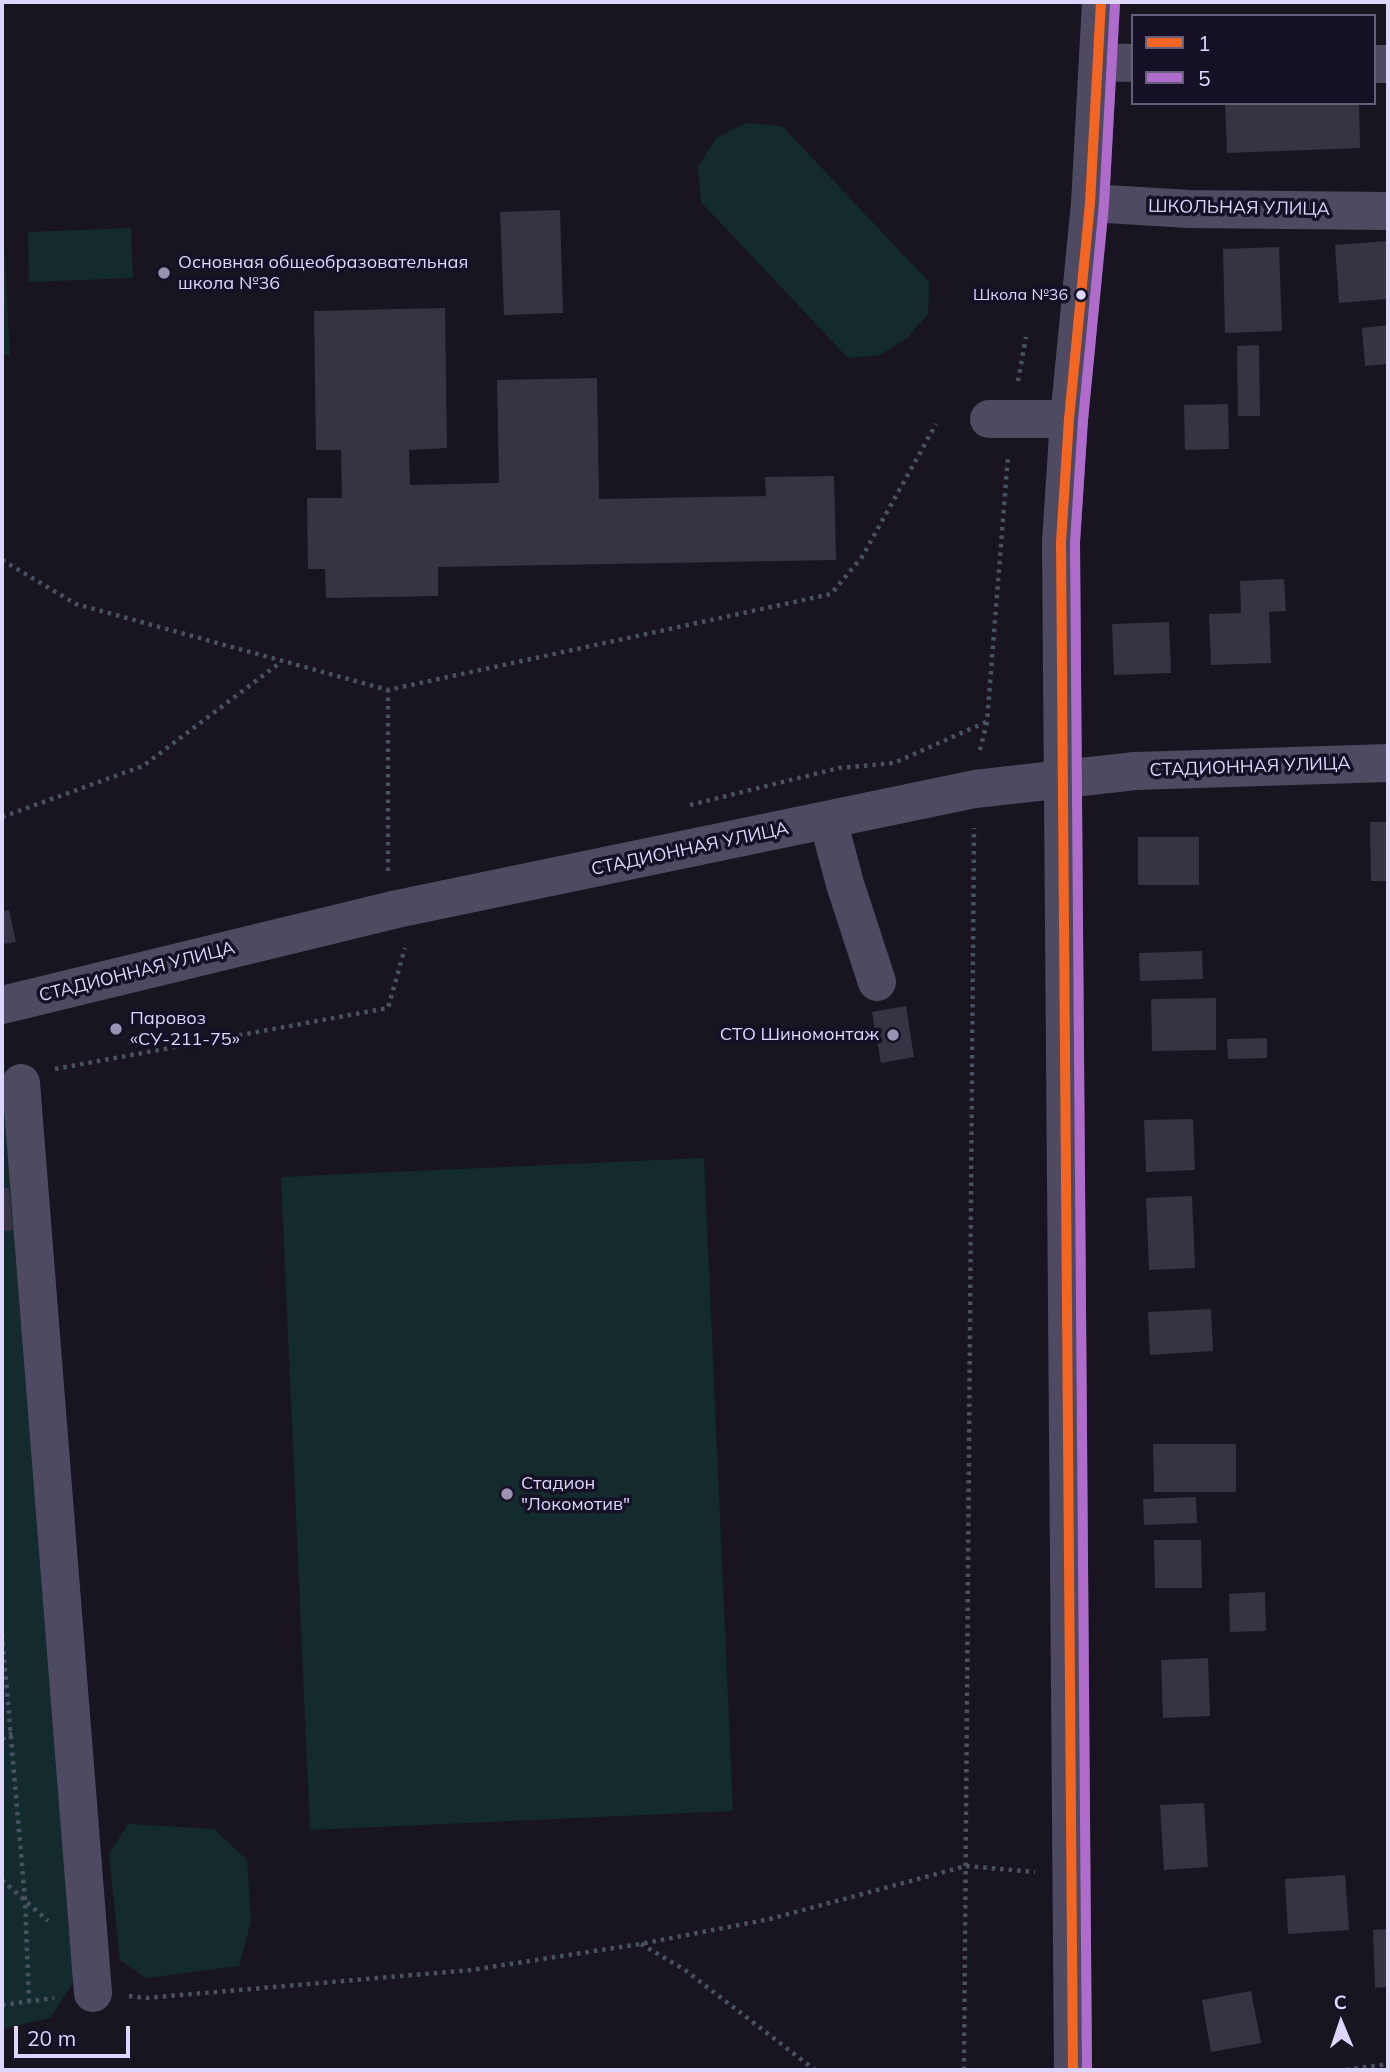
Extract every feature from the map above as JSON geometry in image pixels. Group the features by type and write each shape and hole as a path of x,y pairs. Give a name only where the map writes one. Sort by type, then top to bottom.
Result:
{"street":[{"path":"1073,2070 1061,542 1069,419 1090,203 1115,63 1101,2"},
{"name":"ШКОЛЬНАЯ УЛИЦА","path":"1090,203 1189,209 1388,211"},
{"path":"1001,419 1069,419"},
{"name":"СТАДИОННАЯ УЛИЦА","path":"2,1005 397,909 975,789 1135,771 1388,763"},
{"path":"828,820 845,884 877,982"},
{"path":"21,1083 93,1993"}],"path":[{"path":"964,2070 975,789 978,759 987,722 1001,419 1026,337"},
{"path":"2,560 76,604 388,690 831,594 862,557 936,424"},
{"path":"2,817 143,766 281,662"},
{"path":"21,1083 44,1071 388,1008 405,947 387,867 388,690"},
{"path":"2,1634 25,1900 29,2001"},
{"path":"2,1739 12,1733"},
{"path":"2,2005 93,1993 146,1998 444,1972 640,1944 770,1919 966,1866 1070,1875"},
{"path":"640,1944 685,1970 815,2070"},
{"path":"1346,2070 1388,2064"}],"green space":[{"path":"746,123 782,126 929,282 928,314 907,338 880,355 848,358 701,202 698,167 716,138"},
{"path":"2,204 10,355 2,355"},
{"path":"131,228 133,278 29,282 28,232"},
{"path":"2,1058 82,1969 50,2018 2,2029"},
{"name":"Стадион \"Локомотив\"","path":"704,1158 733,1811 310,1830 281,1177"},
{"path":"128,1824 214,1829 247,1860 251,1921 239,1966 146,1978 120,1960 109,1854"}],"building":[{"path":"1225,105 1359,105 1360,148 1227,153"},
{"path":"560,210 563,313 504,315 500,212"},
{"path":"1388,241 1388,299 1339,303 1335,245"},
{"path":"1279,247 1282,331 1225,333 1223,249"},
{"path":"445,308 447,448 409,450 410,485 499,483 497,380 597,378 599,499 766,496 765,477 834,476 836,560 438,567 438,596 326,598 325,569 308,569 307,498 342,498 341,450 316,450 314,311"},
{"path":"1388,325 1388,364 1365,366 1362,328"},
{"path":"1259,345 1260,416 1238,416 1237,346"},
{"path":"1228,404 1229,449 1185,450 1184,405"},
{"path":"1284,579 1286,611 1269,612 1271,663 1211,665 1209,614 1241,613 1240,581"},
{"path":"1169,622 1171,673 1114,675 1112,624"},
{"path":"1370,822 1388,822 1388,881 1371,881"},
{"path":"1138,837 1199,837 1199,885 1138,885"},
{"path":"9,910 16,942 2,944 2,911"},
{"path":"1202,951 1203,979 1140,981 1139,953"},
{"path":"1216,998 1216,1050 1152,1051 1151,999"},
{"name":"СТО Шиномонтаж","path":"906,1006 914,1057 881,1063 872,1012"},
{"path":"1267,1038 1267,1058 1228,1059 1227,1039"},
{"path":"1193,1119 1195,1170 1146,1172 1144,1120"},
{"path":"2,1188 9,1188 13,1230 2,1231"},
{"path":"1192,1196 1195,1268 1149,1270 1146,1198"},
{"path":"1211,1309 1213,1351 1150,1355 1148,1312"},
{"path":"1153,1444 1236,1444 1236,1492 1154,1492"},
{"path":"1196,1497 1197,1523 1144,1525 1143,1499"},
{"path":"1154,1540 1201,1540 1202,1588 1155,1588"},
{"path":"1265,1592 1266,1631 1230,1632 1229,1594"},
{"path":"1208,1658 1210,1716 1163,1718 1161,1660"},
{"path":"1204,1803 1208,1867 1164,1870 1160,1805"},
{"path":"1345,1875 1349,1930 1288,1934 1285,1879"},
{"path":"1388,1929 1388,1987 1375,1988 1373,1930"},
{"path":"1251,1991 1261,2043 1211,2052 1202,2000"}],"transit line":[{"name":"1","path":"1073,2070 1061,542 1069,419 1090,203 1101,2"},
{"name":"5","path":"1087,2070 1075,542 1083,420 1104,204 1115,3"}],"place":[{"name":"Основная общеобразовательная школа №36","path":"164,273"},
{"name":"Школа №36","path":"1081,295"},
{"name":"Паровоз «СУ-211-75»","path":"116,1029"},
{"name":"СТО Шиномонтаж","path":"893,1035"},
{"name":"Стадион \"Локомотив\"","path":"507,1494"}]}
